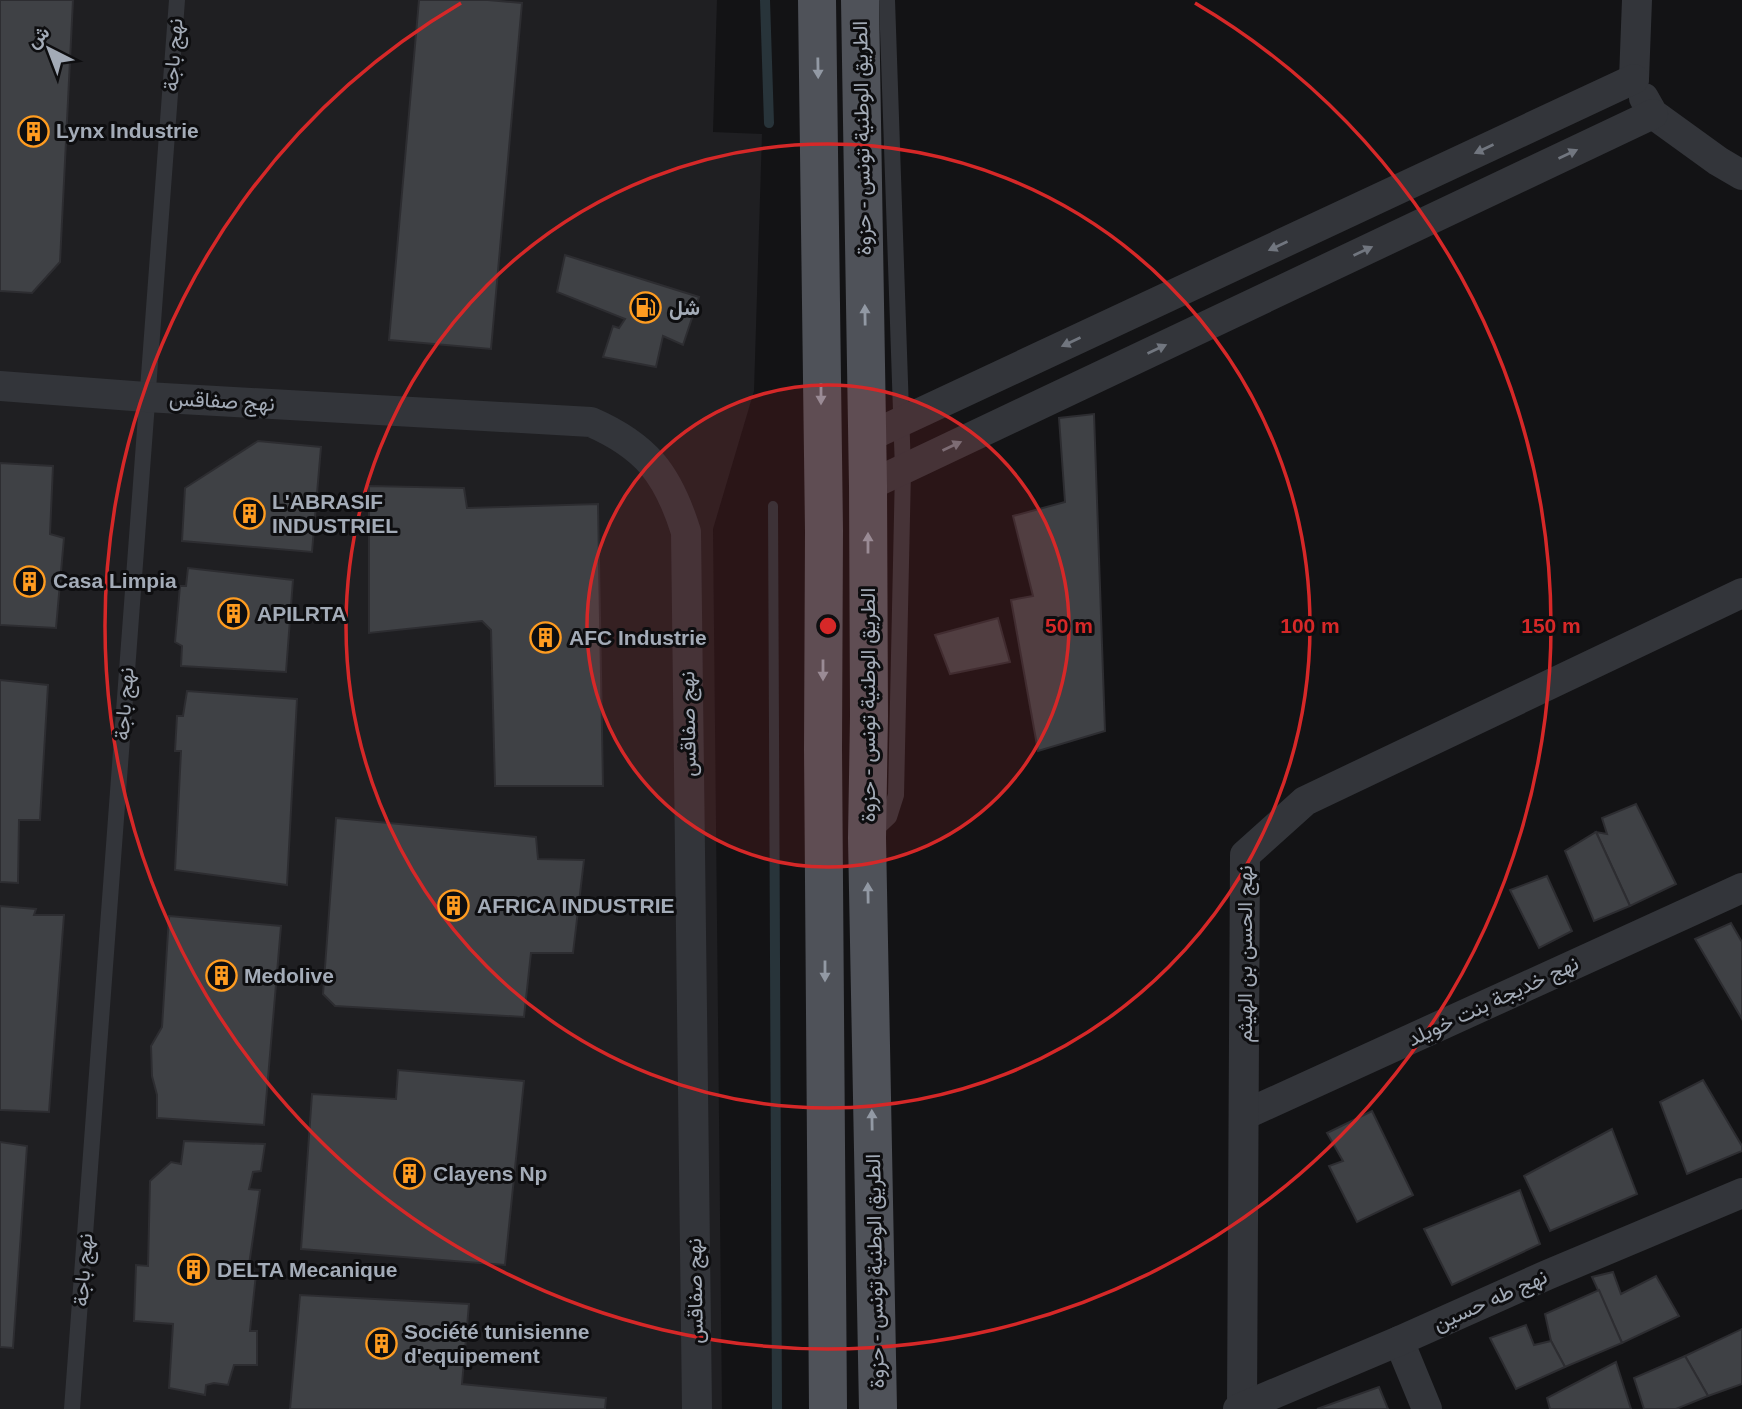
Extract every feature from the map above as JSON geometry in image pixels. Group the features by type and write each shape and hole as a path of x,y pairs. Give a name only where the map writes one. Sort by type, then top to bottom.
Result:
{"main road":[{"name":"الطريق الوطنية تونس - حزوة","path":"817,0 824,531 828,1409"},
{"name":"الطريق الوطنية تونس - حزوة","path":"860,0 868,486 867,838 878,1409"}],"street":[{"path":"1637,0 1634,79 1653,114 1742,175"},
{"path":"866,438 1634,79"},
{"path":"868,486 1653,114"},
{"name":"نهج صفاقس","path":"0,386 590,422 616,433 658,469 676,499 686,532 696,1409"},
{"name":"نهج الحسن بن الهيثم","path":"1240,1408 1245,855 1306,801 1742,593"},
{"name":"نهج خديجة بنت خويلد","path":"1244,1115 1742,888"},
{"name":"نهج طه حسين","path":"1240,1408 1742,1193"},
{"path":"1399,1341 1427,1409"}],"lane":[{"name":"نهج باجة","path":"72,1409 177,0"},
{"path":"867,838 889,817 896,795 903,470 887,0"}],"shaded area":[{"path":"0,0 717,0 713,132 762,134 754,391 713,529 722,1409 0,1409"}],"building":[{"name":"Lynx Industrie","path":"0,0 73,0 60,262 32,293 0,291"},
{"path":"419,0 522,3 491,349 389,340"},
{"name":"شل","path":"565,255 699,297 683,345 663,336 656,367 603,357 613,326 619,328 625,319 557,292"},
{"path":"1094,414 1105,731 1038,751 1011,600 1033,596 1013,516 1065,502 1059,418"},
{"name":"L'ABRASIF INDUSTRIEL","path":"258,441 321,447 312,552 182,541 185,488"},
{"name":"Casa Limpia","path":"0,463 53,466 50,534 64,538 56,628 0,625"},
{"name":"AFC Industrie","path":"369,486 464,488 467,508 598,504 603,786 495,786 491,630 482,621 369,633"},
{"name":"APILRTA","path":"188,568 293,580 286,672 181,666 182,646 175,642 180,586 186,586"},
{"path":"998,618 1010,662 950,674 935,635"},
{"path":"0,680 48,685 40,820 19,820 18,883 0,882"},
{"path":"187,691 297,699 287,885 175,870 181,751 175,751 177,716 183,716"},
{"path":"1636,804 1676,884 1630,906 1596,832 1607,834 1602,818"},
{"name":"AFRICA INDUSTRIE","path":"336,818 536,837 538,859 584,860 573,953 531,953 524,1017 335,1006 323,994"},
{"path":"1596,832 1630,906 1594,921 1565,851"},
{"path":"1547,876 1572,931 1539,948 1510,890"},
{"path":"0,906 36,909 34,915 64,915 49,1112 0,1110"},
{"name":"Medolive","path":"169,916 281,926 264,1125 157,1118 151,1046 162,1027"},
{"path":"1731,923 1742,942 1742,1019 1695,939"},
{"name":"Clayens Np","path":"398,1070 524,1081 505,1265 301,1249 312,1094 396,1099"},
{"path":"1703,1080 1742,1146 1742,1151 1687,1174 1660,1102"},
{"path":"1372,1111 1413,1195 1357,1222 1329,1166 1343,1161 1327,1133"},
{"path":"1612,1129 1637,1194 1550,1231 1524,1176"},
{"name":"DELTA Mecanique","path":"184,1141 265,1144 261,1171 253,1172 249,1189 260,1190 249,1265 256,1274 250,1331 257,1331 257,1365 234,1365 228,1385 206,1385 205,1395 169,1388 173,1324 134,1321 136,1265 148,1266 150,1181 171,1162 181,1164"},
{"path":"0,1142 27,1146 13,1348 0,1347"},
{"path":"1520,1190 1540,1244 1452,1285 1424,1229"},
{"path":"1613,1272 1621,1294 1656,1276 1679,1316 1622,1343 1592,1277"},
{"path":"1599,1290 1622,1343 1565,1367 1551,1341 1545,1314"},
{"name":"Société tunisienne d'equipement","path":"300,1295 469,1304 462,1384 606,1398 605,1409 290,1409"},
{"path":"1526,1325 1534,1345 1551,1341 1565,1367 1516,1389 1490,1338"},
{"path":"1742,1329 1742,1384 1708,1396 1685,1356"},
{"path":"1685,1356 1708,1396 1676,1409 1644,1409 1634,1378"},
{"path":"1616,1362 1631,1409 1550,1409 1547,1398"},
{"path":"1379,1387 1388,1409 1317,1409"}],"waterway":[{"path":"765,0 769,123"},
{"path":"773,506 777,1409"}],"place":[{"name":"Lynx Industrie","path":"33,131"},
{"name":"شل","path":"646,308"},
{"name":"L'ABRASIF INDUSTRIEL","path":"249,514"},
{"name":"Casa Limpia","path":"30,581"},
{"name":"APILRTA","path":"234,614"},
{"name":"AFC Industrie","path":"546,638"},
{"name":"AFRICA INDUSTRIE","path":"454,906"},
{"name":"Medolive","path":"221,976"},
{"name":"Clayens Np","path":"410,1174"},
{"name":"DELTA Mecanique","path":"194,1270"},
{"name":"Société tunisienne d'equipement","path":"381,1344"}]}
